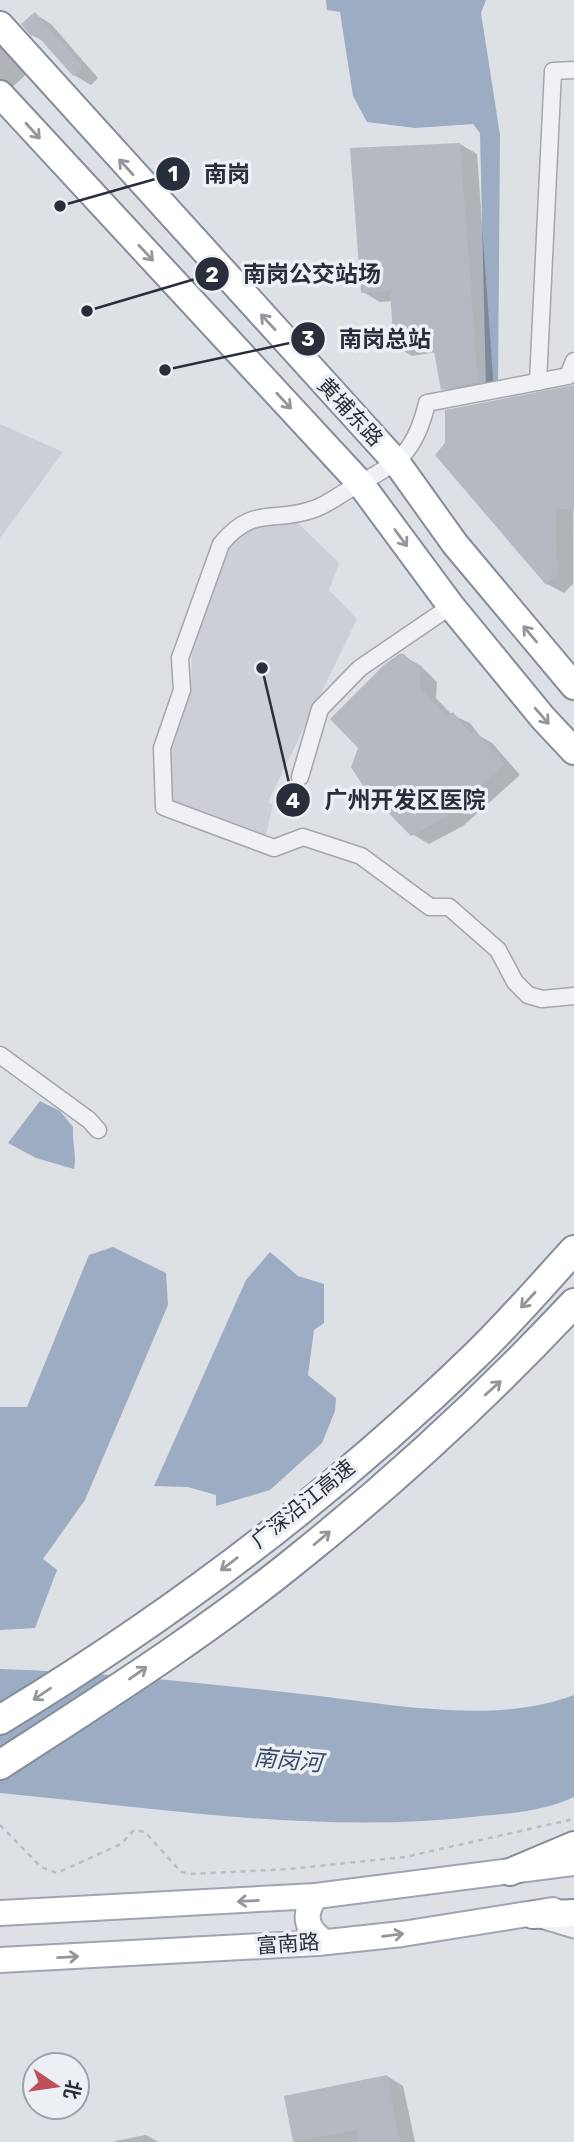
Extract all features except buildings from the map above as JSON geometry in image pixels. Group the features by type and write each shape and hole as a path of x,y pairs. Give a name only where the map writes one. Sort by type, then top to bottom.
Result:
{"highway":[{"name":"黄埔东路","path":"0,25 397,463 455,544 574,686"},
{"name":"黄埔东路","path":"0,94 360,483 451,606 543,718 574,751"},
{"name":"广深沿江高速","path":"0,1720 187,1595 310,1502 477,1355 574,1250"},
{"name":"广深沿江高速","path":"0,1765 100,1700 295,1561 383,1488 502,1381 574,1303"},
{"path":"510,1872 574,1845"},
{"path":"533,1915 574,1913"}],"main road":[{"path":"0,1913 316,1896 574,1864"},
{"path":"316,1896 308,1907 307,1919 314,1935 325,1942"},
{"name":"富南路","path":"0,1960 325,1942 533,1915 574,1904"}],"street":[{"path":"538,382 553,71 574,70"},
{"path":"574,361 568,376 427,403 420,432 397,463 314,509 250,519 232,531 221,544 180,658 182,690 162,748 164,807 274,848 303,837 360,856 430,906 449,907 498,950 515,982 528,995 542,999 574,996"},
{"path":"300,777 320,709 360,668 451,606"},
{"path":"0,1055 89,1120 98,1130"},
{"path":"533,1915 574,1928"}],"path":[{"path":"0,1825 41,1867 57,1873 121,1844 134,1830 145,1832 181,1872 192,1874 288,1869 405,1857 574,1819"}],"shaded area":[{"path":"0,424 63,452 0,538"},
{"path":"295,520 339,563 329,590 357,619 268,802 273,805 265,839 167,805 168,756 191,690 192,647 230,545 249,530"}],"water":[{"path":"326,0 486,0 481,13 500,135 498,388 486,391 480,133 473,124 415,128 367,122 353,96 340,12 327,10"},
{"path":"40,1101 60,1111 73,1127 74,1169 36,1158 8,1143"},
{"path":"113,1247 166,1273 168,1305 85,1500 43,1559 57,1570 35,1628 0,1630 0,1407 27,1407 89,1255"},
{"path":"270,1252 298,1276 324,1284 324,1323 314,1330 308,1375 336,1398 335,1411 322,1443 270,1490 216,1506 216,1495 188,1487 154,1486 246,1280"},
{"name":"南岗河","path":"0,1669 151,1678 439,1710 509,1709 543,1704 574,1695 574,1797 517,1812 421,1821 361,1823 180,1812 0,1793"}],"place":[{"name":"南岗","path":"60,206"},
{"name":"南岗公交站场","path":"87,311"},
{"name":"南岗总站","path":"165,370"},
{"name":"广州开发区医院","path":"262,668"}]}
